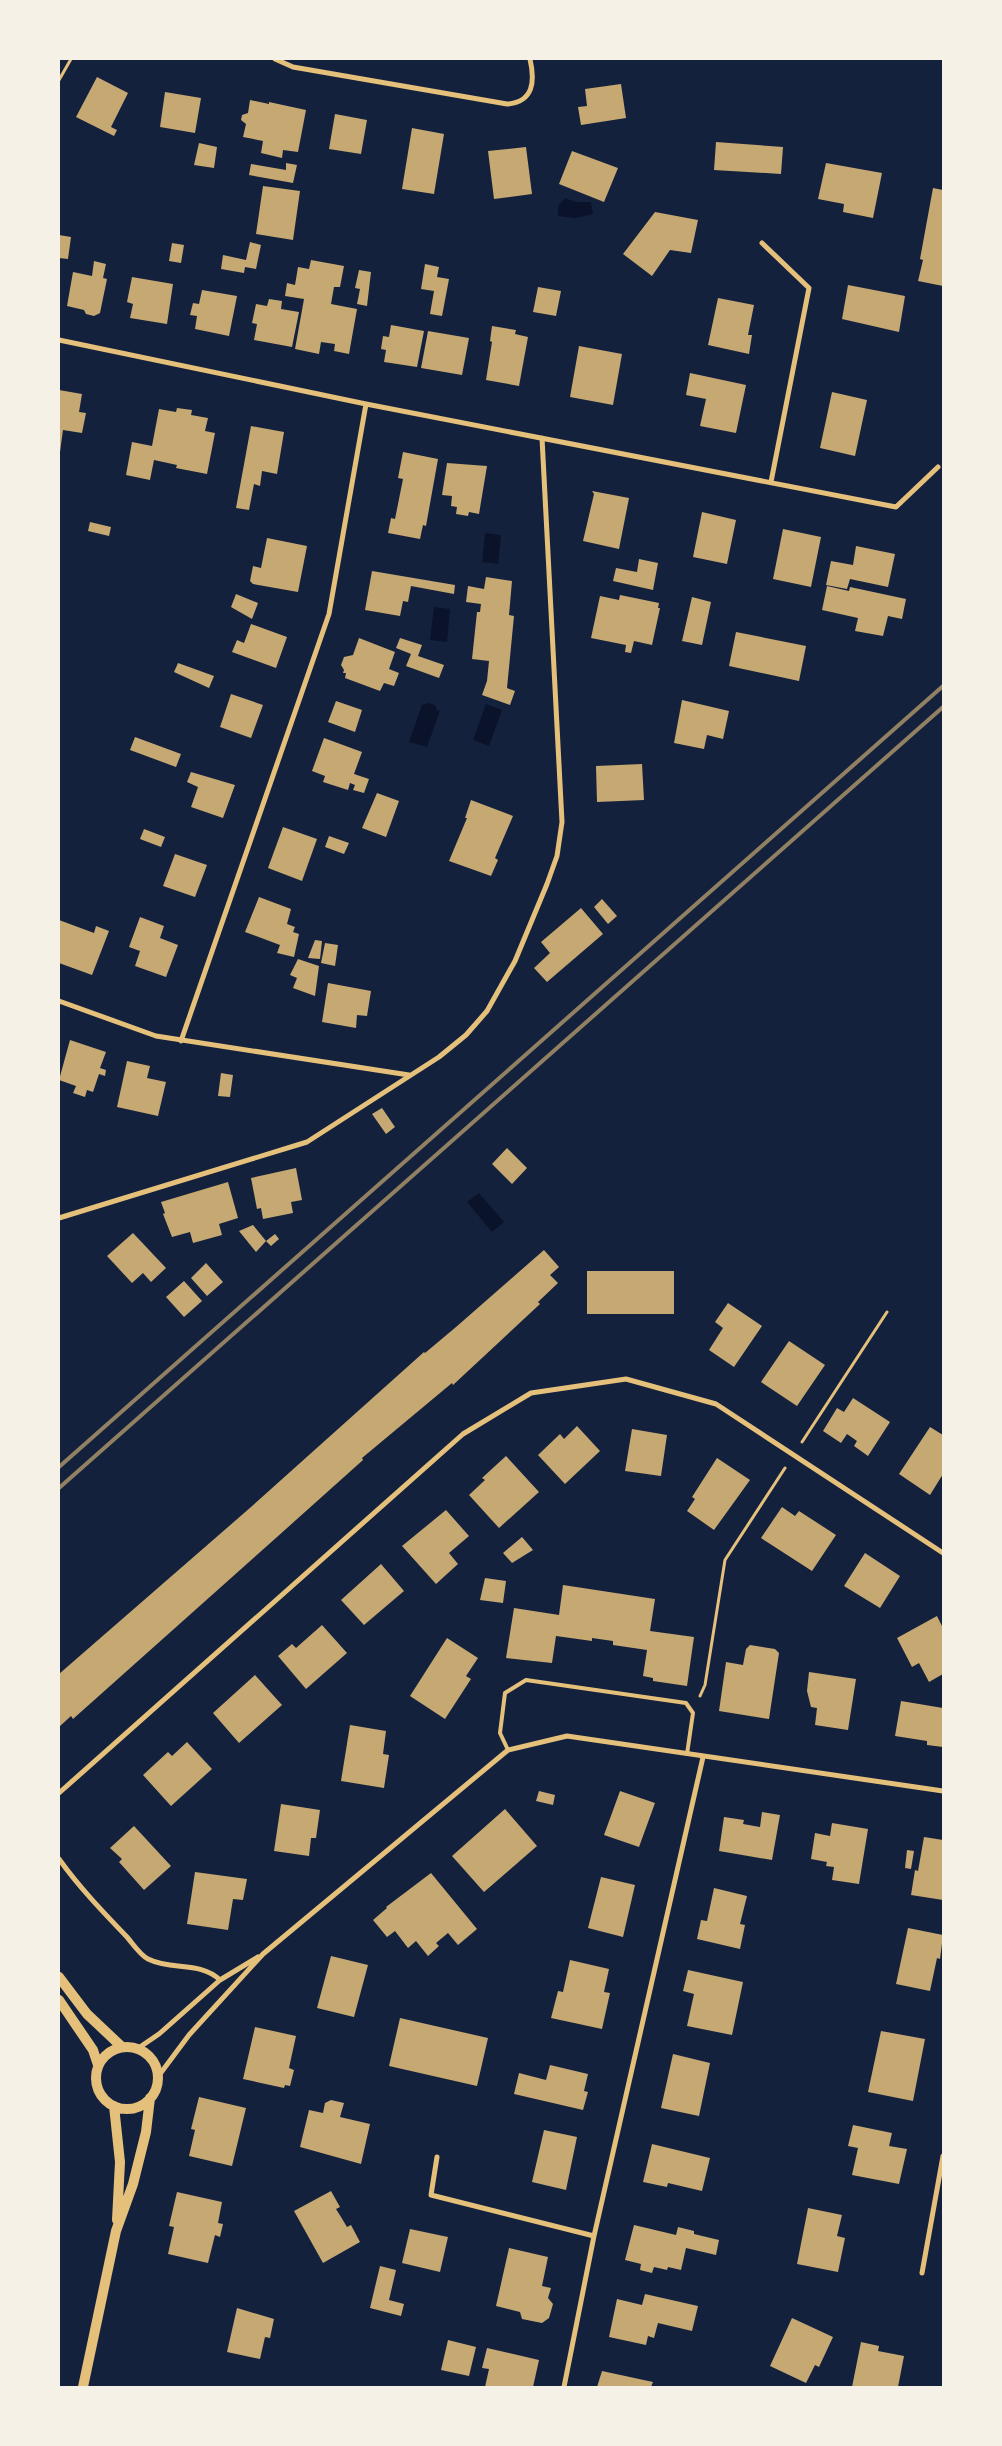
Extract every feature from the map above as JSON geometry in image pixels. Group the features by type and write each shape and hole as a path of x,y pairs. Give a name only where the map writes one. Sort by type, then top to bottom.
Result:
{"main road":[{"path":"59,1977 87,2014 122,2047"},
{"path":"59,2000 93,2050 98,2065 96,2084 100,2093 114,2106 133,2108 150,2098"},
{"path":"83,2387 116,2231 133,2184 146,2132 150,2098 155,2089 157,2078 156,2068 150,2059 137,2049 122,2047 112,2051 98,2065"},
{"path":"114,2106 120,2162 116,2231"}],"street":[{"path":"275,59 292,67 507,104 517,103 525,98 530,91 532,70 530,59"},
{"path":"762,242 809,288 771,482"},
{"path":"59,340 366,404 896,507 938,467"},
{"path":"180,1041 328,614 366,404"},
{"path":"59,1218 307,1142 439,1057 466,1035 487,1012 515,961 547,884 556,856 562,822 542,438"},
{"path":"59,1001 156,1036 409,1075"},
{"path":"59,1793 463,1434 531,1393 626,1379 716,1404 943,1553"},
{"path":"157,2078 189,2035 263,1954 508,1750 568,1736 943,1791"},
{"path":"564,2387 594,2236 703,1757"},
{"path":"59,1859 74,1880 146,1959 179,1968 203,1969 213,1973 220,1980"},
{"path":"137,2049 159,2034 220,1980 263,1954"},
{"path":"922,2273 943,2156"},
{"path":"437,2157 431,2195 594,2236"}],"lane":[{"path":"508,1750 500,1733 505,1693 526,1680 686,1703 693,1713 687,1754"}],"path":[{"path":"59,80 71,59"},
{"path":"693,1713 705,1685 725,1560 887,1312"}],"water":[{"path":"565,198 576,202 591,202 593,214 575,218 558,216 558,206"},
{"path":"485,533 501,535 498,564 482,562"},
{"path":"434,607 450,609 447,642 430,640"},
{"path":"429,703 435,705 437,710 440,711 427,747 409,742 422,705"},
{"path":"486,704 502,710 489,746 473,740"},
{"path":"479,1193 504,1222 492,1232 467,1202"}],"building":[{"path":"97,77 128,93 111,127 117,130 114,136 76,117"},
{"path":"621,84 626,118 581,125 578,107 587,106 585,89"},
{"path":"165,92 201,98 195,133 160,127"},
{"path":"250,100 306,110 298,152 283,150 282,158 261,153 263,141 243,137 246,124 241,120 242,115 248,113"},
{"path":"335,114 367,120 361,154 329,149"},
{"path":"412,128 444,134 434,194 402,189"},
{"path":"716,142 783,147 781,174 714,170"},
{"path":"199,143 217,147 214,168 194,165"},
{"path":"526,147 532,194 494,199 488,151"},
{"path":"572,151 618,168 604,202 559,184"},
{"path":"286,163 297,165 293,183 249,175 251,164 286,170"},
{"path":"826,163 882,173 873,218 843,212 844,204 818,199"},
{"path":"263,186 300,191 293,240 256,234"},
{"path":"933,188 943,190 943,286 918,281 923,260 920,259"},
{"path":"655,212 698,220 691,253 670,250 652,276 623,254"},
{"path":"59,235 71,237 68,259 59,258"},
{"path":"250,242 261,245 256,269 245,267 244,273 221,269 223,255 246,260"},
{"path":"172,243 184,245 181,263 169,261"},
{"path":"311,260 344,266 340,287 334,287 331,304 357,309 349,354 334,351 335,344 321,342 319,354 295,349 304,299 285,296 287,283 295,285 298,267 309,269"},
{"path":"94,261 106,264 103,278 107,279 100,313 94,316 86,314 84,310 67,306 73,272 92,276"},
{"path":"425,264 439,267 437,277 449,279 442,316 430,314 434,291 421,289"},
{"path":"359,270 371,272 367,306 357,304 360,289 355,288"},
{"path":"132,277 173,284 167,324 130,318 133,304 127,302"},
{"path":"848,285 905,296 899,332 842,319"},
{"path":"538,287 561,291 556,316 533,312"},
{"path":"202,290 237,296 229,336 195,329 197,316 190,315 193,303 199,304"},
{"path":"718,298 754,305 748,335 752,335 749,354 708,345"},
{"path":"269,299 282,301 281,309 299,312 292,347 254,340 257,324 252,323 256,304 267,306"},
{"path":"391,325 424,331 417,367 384,362 386,350 381,349 383,336 389,337"},
{"path":"492,326 516,330 515,334 528,337 519,386 486,380 492,342 490,341"},
{"path":"428,331 469,338 462,375 421,368"},
{"path":"579,346 622,354 613,405 570,397"},
{"path":"690,373 746,385 736,433 700,426 706,399 686,395"},
{"path":"59,390 82,394 79,412 86,413 82,433 63,430 60,452"},
{"path":"832,392 867,400 855,456 820,448"},
{"path":"177,408 192,410 191,415 208,418 205,431 215,433 207,474 176,468 177,465 154,460 150,480 126,475 132,442 152,446 159,409 176,412"},
{"path":"251,426 284,432 277,474 262,471 260,486 254,484 249,510 236,508"},
{"path":"403,452 438,459 426,526 423,525 420,539 388,533 391,518 395,519 403,479 398,478"},
{"path":"447,463 487,466 479,514 469,512 468,516 456,514 457,507 451,506 452,496 442,495"},
{"path":"592,491 629,498 619,549 583,541 594,494"},
{"path":"702,512 736,520 727,564 693,557"},
{"path":"90,522 111,527 109,536 88,531"},
{"path":"783,529 821,537 811,587 773,579"},
{"path":"267,538 307,546 298,592 253,584 250,581 253,566 261,568"},
{"path":"856,546 895,554 888,587 850,579 847,589 826,585 831,561 853,565"},
{"path":"639,559 658,563 653,590 613,581 616,568 637,572"},
{"path":"372,571 455,585 454,594 411,586 408,602 403,601 400,616 365,610"},
{"path":"486,577 512,581 509,615 514,616 507,688 515,691 510,705 482,695 487,681 489,661 472,659 477,612 480,612 481,604 466,602 468,586 484,589"},
{"path":"827,586 849,591 850,587 906,599 902,619 888,616 883,636 855,631 858,618 822,610"},
{"path":"236,594 258,603 252,619 231,607"},
{"path":"620,595 659,603 658,608 660,608 652,645 634,641 631,653 625,652 626,645 591,638 600,596 619,600"},
{"path":"692,597 711,602 702,645 682,641"},
{"path":"251,624 287,637 276,668 232,652 237,640 244,643"},
{"path":"736,632 806,646 799,681 729,666"},
{"path":"359,638 395,652 389,669 399,673 394,686 384,683 380,691 345,678 346,673 343,673 344,670 341,665 344,657 353,655"},
{"path":"400,638 422,645 418,656 444,665 439,678 406,666 411,654 396,648"},
{"path":"178,663 214,676 209,688 174,672"},
{"path":"231,694 263,705 251,738 220,727"},
{"path":"682,700 729,711 723,739 707,735 704,749 674,743"},
{"path":"336,701 362,710 355,732 328,722"},
{"path":"135,737 181,754 176,767 130,750"},
{"path":"324,738 362,752 354,774 369,779 364,793 353,790 355,785 350,783 348,790 323,782 325,776 312,771"},
{"path":"642,764 644,800 597,802 596,766"},
{"path":"191,772 235,785 223,818 191,807 198,787 187,782"},
{"path":"377,793 399,801 386,837 362,828"},
{"path":"471,800 513,816 495,858 498,860 491,876 449,861 467,818 465,818"},
{"path":"283,827 317,839 302,881 268,868"},
{"path":"144,829 165,837 161,847 140,839"},
{"path":"329,836 349,843 344,854 325,847"},
{"path":"175,854 207,865 195,897 163,886"},
{"path":"259,897 291,909 287,924 295,927 293,932 299,934 294,957 277,953 280,945 245,932"},
{"path":"602,899 617,916 608,924 594,907"},
{"path":"581,908 603,934 547,982 534,968 550,953 541,942"},
{"path":"140,917 164,926 160,938 178,945 166,977 135,966 140,951 129,947"},
{"path":"59,920 94,933 96,926 109,931 92,975 59,963"},
{"path":"315,940 322,941 320,959 308,958"},
{"path":"325,943 338,945 335,966 321,963"},
{"path":"298,959 319,966 315,996 293,988 297,978 290,975"},
{"path":"328,983 371,991 367,1016 357,1015 356,1028 322,1022"},
{"path":"70,1040 106,1052 100,1068 106,1070 105,1076 99,1074 93,1092 87,1090 85,1097 73,1093 76,1086 59,1080"},
{"path":"127,1061 150,1066 147,1078 166,1082 158,1116 117,1107"},
{"path":"221,1073 233,1075 230,1097 218,1096"},
{"path":"382,1108 395,1127 386,1134 372,1114"},
{"path":"507,1148 527,1168 512,1184 492,1164"},
{"path":"296,1168 302,1200 291,1202 293,1213 263,1219 261,1208 257,1209 251,1178"},
{"path":"228,1182 238,1218 219,1224 222,1235 193,1243 190,1232 172,1237 163,1214 165,1213 161,1202"},
{"path":"253,1225 266,1241 256,1252 239,1231"},
{"path":"133,1233 166,1268 151,1282 143,1273 132,1283 107,1256"},
{"path":"275,1234 279,1239 271,1246 266,1241"},
{"path":"544,1250 559,1267 550,1275 558,1283 538,1302 540,1304 453,1385 452,1383 362,1458 363,1460 73,1719 71,1716 59,1727 59,1674 251,1507 424,1352 456,1327"},
{"path":"206,1263 223,1282 207,1296 191,1278"},
{"path":"587,1271 674,1271 674,1314 587,1314"},
{"path":"184,1281 202,1301 184,1317 166,1297"},
{"path":"728,1303 762,1326 734,1367 709,1350 723,1328 715,1322"},
{"path":"789,1341 825,1365 797,1406 761,1382"},
{"path":"853,1398 890,1422 868,1456 854,1446 857,1441 847,1434 841,1443 823,1431 837,1408 844,1412"},
{"path":"577,1426 600,1451 565,1484 538,1455 560,1434 564,1439"},
{"path":"930,1427 943,1435 943,1474 930,1495 899,1474"},
{"path":"632,1429 667,1435 661,1476 625,1471"},
{"path":"506,1456 539,1492 499,1528 469,1495 485,1480 482,1478"},
{"path":"717,1458 750,1480 714,1530 687,1511 695,1499 692,1497"},
{"path":"782,1507 795,1516 799,1511 836,1535 812,1571 761,1538"},
{"path":"446,1510 469,1536 449,1553 458,1564 436,1584 402,1546"},
{"path":"522,1537 533,1550 512,1563 503,1553"},
{"path":"865,1553 900,1576 880,1608 844,1586"},
{"path":"381,1564 404,1591 364,1625 341,1600"},
{"path":"485,1578 506,1581 503,1603 480,1600"},
{"path":"563,1585 655,1599 650,1631 694,1637 687,1686 653,1681 653,1678 643,1676 647,1650 613,1645 613,1641 592,1638 592,1641 556,1636 552,1663 506,1658 514,1608 559,1615"},
{"path":"937,1616 943,1628 943,1674 929,1682 919,1663 912,1667 897,1638"},
{"path":"322,1625 347,1653 306,1689 278,1656 292,1644 296,1648"},
{"path":"447,1638 478,1658 466,1676 471,1679 445,1719 410,1696"},
{"path":"750,1645 775,1649 779,1653 769,1719 719,1711 726,1662 743,1665 746,1649"},
{"path":"809,1672 856,1679 848,1730 815,1725 817,1708 811,1707 807,1691"},
{"path":"255,1675 282,1705 239,1743 213,1713"},
{"path":"901,1701 943,1708 943,1747 927,1745 927,1741 895,1736"},
{"path":"350,1725 386,1731 383,1754 389,1755 384,1788 341,1781"},
{"path":"187,1742 212,1769 171,1806 143,1775 168,1752 172,1756"},
{"path":"539,1791 555,1795 553,1805 536,1801"},
{"path":"620,1791 655,1803 639,1847 604,1835"},
{"path":"281,1804 320,1810 316,1838 311,1838 309,1856 274,1851"},
{"path":"505,1809 537,1846 484,1892 452,1856"},
{"path":"762,1812 780,1815 772,1860 719,1851 724,1817 744,1820 743,1824 760,1827"},
{"path":"832,1823 868,1829 859,1884 832,1880 834,1867 826,1866 827,1862 811,1859 815,1833 830,1836"},
{"path":"134,1826 171,1866 144,1890 119,1862 122,1859 110,1848"},
{"path":"924,1837 943,1840 943,1900 911,1895 915,1870 918,1871"},
{"path":"907,1850 914,1851 911,1869 905,1868"},
{"path":"195,1872 247,1879 243,1900 233,1899 228,1930 187,1924"},
{"path":"431,1873 477,1929 458,1945 448,1933 436,1943 439,1946 428,1956 416,1941 408,1948 395,1931 387,1937 373,1920 386,1907"},
{"path":"601,1877 635,1885 623,1937 588,1928"},
{"path":"714,1888 747,1896 740,1924 745,1925 740,1949 697,1939 701,1920 707,1921"},
{"path":"908,1928 943,1935 940,1959 937,1958 930,1991 896,1984"},
{"path":"331,1956 368,1965 354,2017 317,2008"},
{"path":"570,1960 609,1969 604,1992 610,1993 602,2029 551,2018 558,1991 563,1992"},
{"path":"688,1970 743,1982 732,2035 687,2026 694,1994 683,1991"},
{"path":"400,2018 488,2038 477,2086 389,2066"},
{"path":"255,2027 296,2036 289,2068 294,2070 290,2086 285,2085 284,2088 243,2079"},
{"path":"881,2031 925,2039 913,2101 868,2092"},
{"path":"673,2054 710,2063 699,2116 661,2108"},
{"path":"550,2065 588,2074 584,2091 588,2092 583,2110 514,2094 519,2073 546,2080"},
{"path":"199,2097 246,2108 232,2166 189,2156 195,2130 191,2129"},
{"path":"331,2100 344,2103 340,2117 370,2124 361,2164 300,2147 309,2110 323,2113 325,2103"},
{"path":"853,2125 892,2133 889,2146 907,2149 899,2184 852,2175 858,2148 848,2146"},
{"path":"544,2130 577,2137 566,2190 532,2182"},
{"path":"652,2144 710,2158 702,2191 668,2183 667,2187 643,2182"},
{"path":"331,2191 340,2207 336,2209 347,2227 351,2225 360,2242 323,2263 294,2211"},
{"path":"177,2192 222,2202 218,2223 223,2224 220,2237 215,2235 208,2263 168,2254 174,2227 169,2226"},
{"path":"808,2208 842,2215 837,2236 845,2238 838,2272 797,2264"},
{"path":"634,2225 676,2235 678,2227 694,2231 694,2234 719,2240 716,2255 686,2248 681,2270 668,2267 667,2270 654,2267 652,2273 640,2270 641,2264 625,2260"},
{"path":"410,2229 448,2237 440,2272 402,2263"},
{"path":"509,2248 548,2257 542,2286 551,2288 548,2298 553,2304 549,2318 542,2323 522,2319 520,2312 496,2306"},
{"path":"380,2266 396,2270 389,2300 404,2304 401,2316 370,2308"},
{"path":"645,2294 698,2306 692,2331 658,2323 654,2338 648,2336 646,2345 609,2337 617,2299 642,2305"},
{"path":"237,2308 274,2319 270,2338 265,2337 260,2359 227,2352"},
{"path":"792,2318 833,2337 819,2367 815,2365 806,2383 770,2366"},
{"path":"448,2340 476,2347 469,2376 441,2370"},
{"path":"861,2342 879,2346 878,2351 904,2356 898,2387 852,2387"},
{"path":"487,2348 539,2360 533,2387 485,2387 489,2369 482,2368"},
{"path":"602,2371 653,2382 651,2387 597,2387"}],"railway":[{"path":"59,1467 943,686"},
{"path":"59,1488 943,707"}]}
